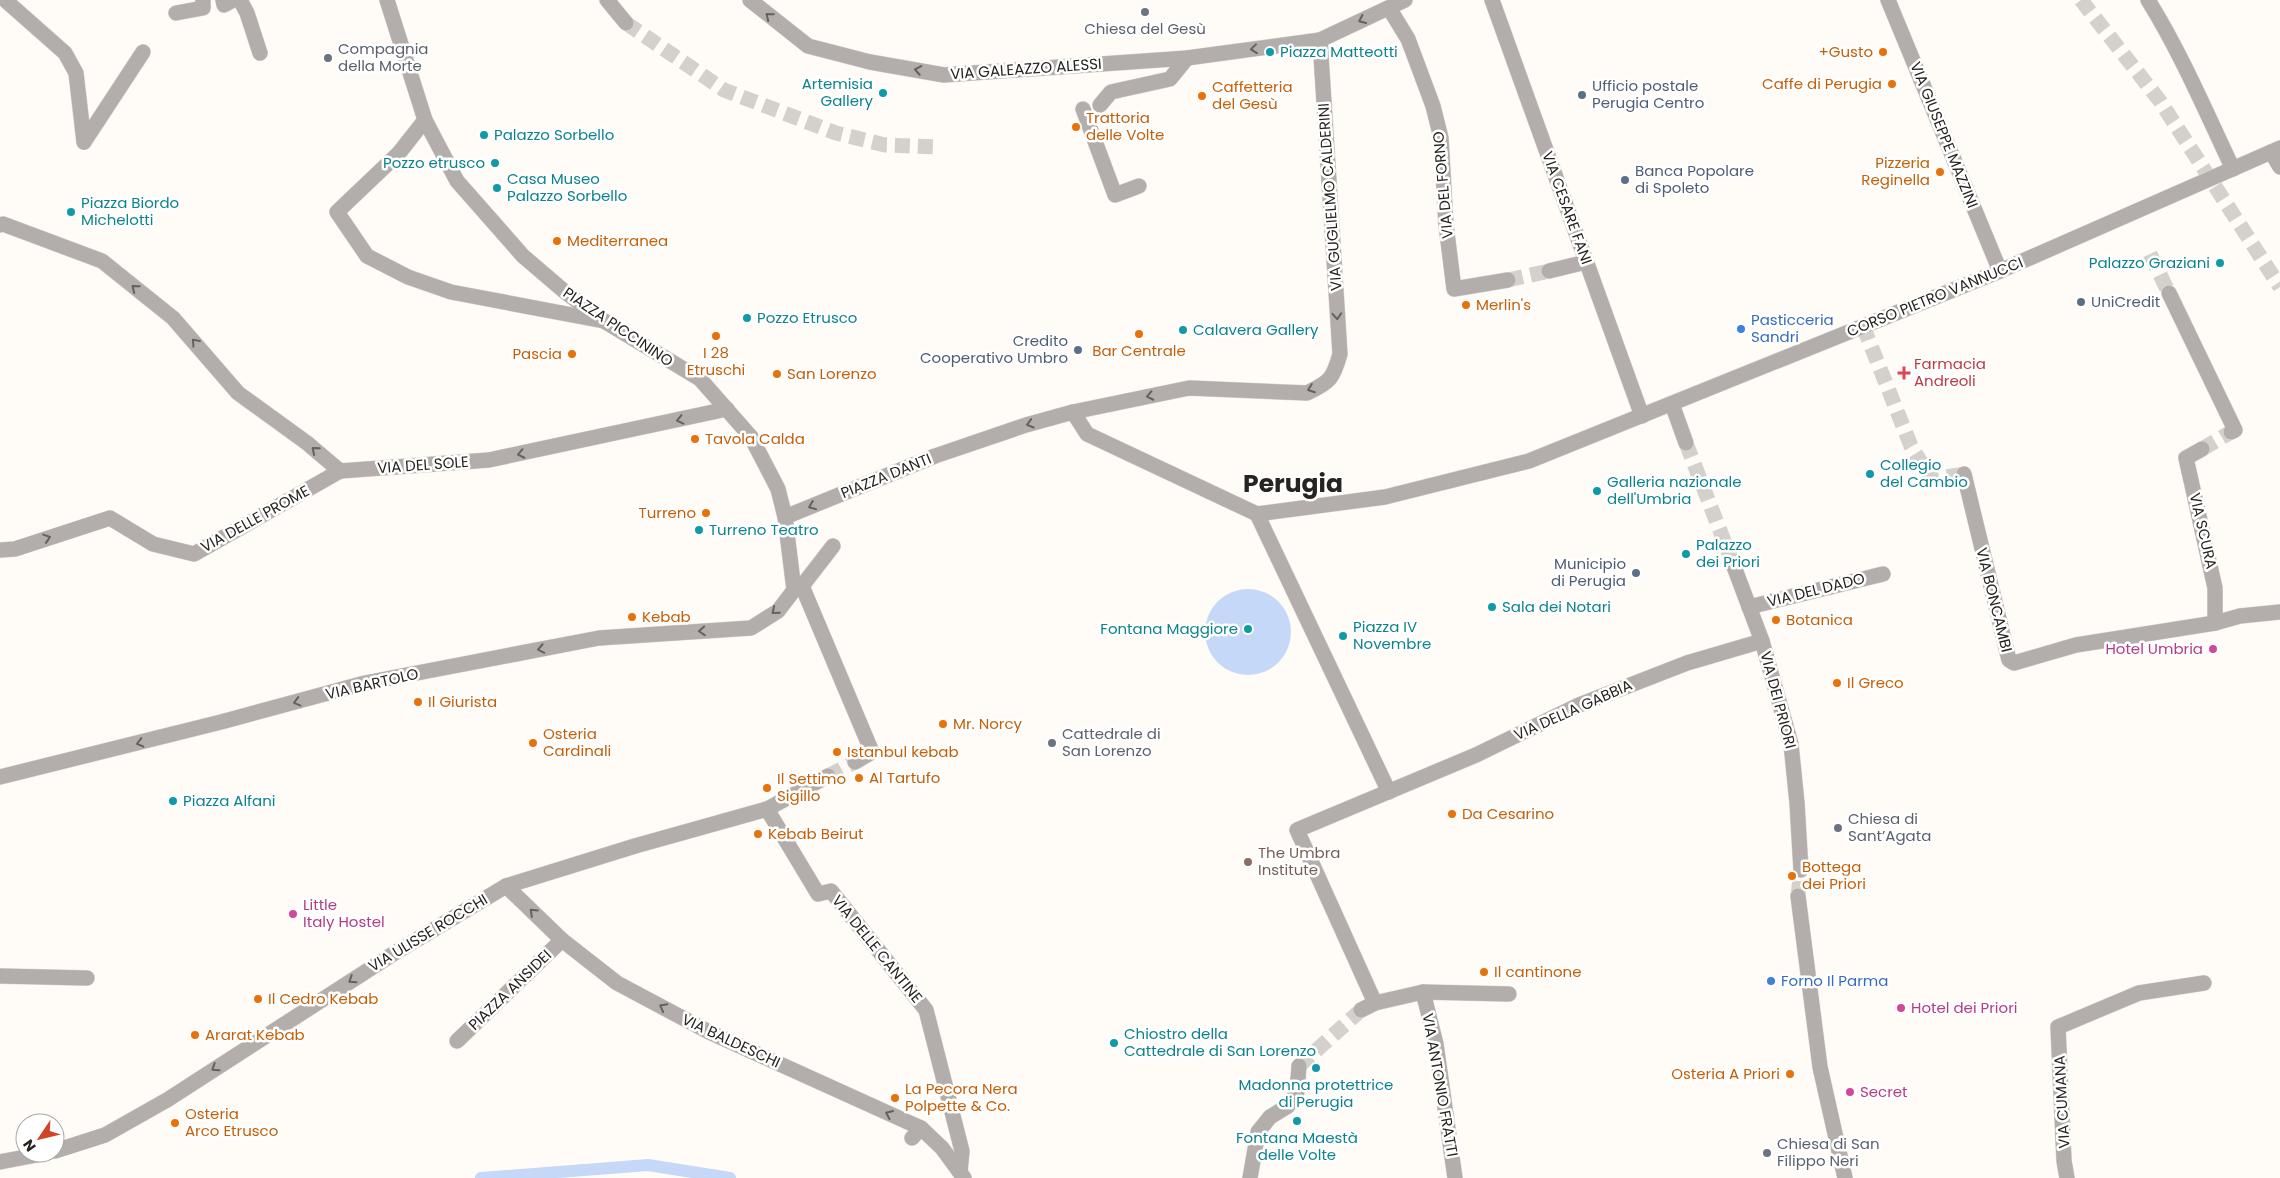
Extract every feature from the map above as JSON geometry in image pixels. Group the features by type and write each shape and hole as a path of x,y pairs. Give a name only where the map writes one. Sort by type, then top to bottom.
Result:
{"street":[{"path":"5,0 65,53 76,73 84,142 143,52"},
{"path":"176,13 203,8 203,0"},
{"path":"223,0 224,5 233,0"},
{"path":"240,0 247,12 260,54"},
{"name":"PIAZZA PICCININO","path":"386,0 425,120 457,181 530,262 564,291 604,321 700,380 728,409"},
{"path":"607,0 626,23"},
{"name":"VIA GALEAZZO ALESSI","path":"750,0 808,46 870,62 944,75 1187,58 1320,40 1405,0"},
{"name":"VIA CESARE FANI","path":"1492,0 1642,416"},
{"name":"VIA GIUSEPPE MAZZINI","path":"1888,0 2000,271"},
{"path":"2148,0 2166,28 2168,37 2184,65 2233,169"},
{"name":"VIA DEL FORNO","path":"1389,8 1408,39 1433,106 1441,138 1446,226 1454,289 1508,280"},
{"name":"VIA GUGLIELMO CALDERINI","path":"1073,412 1188,388 1307,392 1322,386 1334,375 1340,354 1320,40"},
{"path":"1100,105 1111,92 1170,79 1187,58"},
{"path":"1083,109 1115,195 1139,186"},
{"path":"425,120 399,153 337,212 367,256 408,277 451,292 604,321"},
{"path":"2276,150 2280,167"},
{"name":"CORSO PIETRO VANNUCCI","path":"1257,514 1385,497 1529,461 2000,271 2276,150"},
{"path":"0,225 3,224 102,261 173,318 238,393 307,443 340,471"},
{"path":"1549,271 1586,262"},
{"path":"2168,293 2235,430 2231,432"},
{"path":"1672,404 1686,443"},
{"path":"728,409 751,437 778,489 798,588 872,752 855,762"},
{"name":"VIA DEL SOLE","path":"340,471 489,460 728,409"},
{"path":"1073,412 1087,434 1257,514 1389,792"},
{"name":"PIAZZA DANTI","path":"785,517 935,456 1073,412"},
{"name":"VIA SCURA","path":"2202,449 2186,458 2216,588 2215,624"},
{"name":"VIA DELLE PROME","path":"0,550 15,549 110,518 153,544 194,554 340,471"},
{"name":"VIA BONCAMBI","path":"1964,474 2009,660 2014,663 2076,645 2215,624 2240,616 2280,612"},
{"path":"798,588 833,546"},
{"name":"VIA DEI PRIORI","path":"1733,564 1762,641 1791,744 1801,870"},
{"name":"VIA DEL DADO","path":"1748,607 1883,574"},
{"name":"VIA BARTOLO","path":"0,777 222,722 364,683 599,638 751,628 778,611 798,588"},
{"name":"VIA DELLA GABBIA","path":"1375,1002 1297,830 1476,755 1579,705 1687,663 1762,641"},
{"name":"VIA ULISSE ROCCHI","path":"65,1147 105,1135 167,1100 388,956 506,886 635,846 767,809 828,776"},
{"name":"VIA DELLE CANTINE","path":"767,809 818,894 832,891 926,1010 962,1151 962,1175"},
{"name":"VIA BALDESCHI","path":"506,886 562,940 618,984 709,1032 917,1133 942,1148 962,1175"},
{"path":"1798,896 1820,1067 1845,1178"},
{"name":"PIAZZA ANSIDEI","path":"457,1041 562,940"},
{"path":"0,976 87,978"},
{"name":"VIA CUMANA","path":"2067,1178 2064,1161 2058,1027 2139,993 2204,983"},
{"path":"1361,1010 1375,1002 1423,992 1509,994"},
{"name":"VIA ANTONIO FRATTI","path":"1423,992 1436,1044 1455,1178"},
{"path":"1250,1178 1258,1132 1270,1117 1288,1106 1297,1092 1299,1066"},
{"path":"0,1162 15,1159"}],"water":[{"name":"Fontana Maggiore","path":"1248,589 1264,592 1272,596 1284,608 1288,616 1291,632 1288,648 1284,656 1272,668 1264,672 1248,675 1232,672 1224,668 1212,656 1208,648 1205,632 1208,616 1212,608 1224,596 1232,592"}],"waterway":[{"path":"481,1178 648,1165 730,1178"}],"tunnel":[{"path":"2081,0 2160,101 2280,287"},
{"path":"626,23 724,90 836,133 885,145 938,147"},
{"path":"2150,254 2169,293"},
{"path":"1508,280 1549,271"},
{"path":"1863,326 1911,446 1931,479 1964,474"},
{"path":"2202,449 2231,432"},
{"path":"1686,443 1733,564"},
{"path":"828,776 855,762"},
{"path":"1798,896 1801,870"},
{"path":"1299,1066 1361,1010"}],"place":[{"name":"Chiesa del Gesù","path":"1145,12"},
{"name":"Piazza Matteotti","path":"1270,52"},
{"name":"+Gusto","path":"1883,52"},
{"name":"Compagnia della Morte","path":"328,58"},
{"name":"Caffe di Perugia","path":"1892,84"},
{"name":"Artemisia Gallery","path":"883,93"},
{"name":"Ufficio postale Perugia Centro","path":"1582,95"},
{"name":"Caffetteria del Gesù","path":"1202,96"},
{"name":"Trattoria delle Volte","path":"1076,127"},
{"name":"Palazzo Sorbello","path":"484,135"},
{"name":"Pozzo etrusco","path":"495,163"},
{"name":"Pizzeria Reginella","path":"1940,172"},
{"name":"Banca Popolare di Spoleto","path":"1625,180"},
{"name":"Casa Museo Palazzo Sorbello","path":"497,188"},
{"name":"Piazza Biordo Michelotti","path":"71,212"},
{"name":"Mediterranea","path":"557,241"},
{"name":"Palazzo Graziani","path":"2220,263"},
{"name":"UniCredit","path":"2081,302"},
{"name":"Merlin's","path":"1466,305"},
{"name":"Pozzo Etrusco","path":"747,318"},
{"name":"Pasticceria Sandri","path":"1741,329"},
{"name":"Calavera Gallery","path":"1183,330"},
{"name":"Bar Centrale","path":"1139,334"},
{"name":"I 28 Etruschi","path":"716,336"},
{"name":"Credito Cooperativo Umbro","path":"1078,350"},
{"name":"Pascia","path":"572,354"},
{"name":"Farmacia Andreoli","path":"1904,373"},
{"name":"San Lorenzo","path":"777,374"},
{"name":"Tavola Calda","path":"695,439"},
{"name":"Collegio del Cambio","path":"1870,474"},
{"name":"Galleria nazionale dell'Umbria","path":"1597,491"},
{"name":"Turreno","path":"706,513"},
{"name":"Turreno Teatro","path":"699,530"},
{"name":"Palazzo dei Priori","path":"1686,554"},
{"name":"Municipio di Perugia","path":"1636,573"},
{"name":"Sala dei Notari","path":"1492,607"},
{"name":"Kebab","path":"632,617"},
{"name":"Botanica","path":"1776,620"},
{"name":"Fontana Maggiore","path":"1248,629"},
{"name":"Piazza IV Novembre","path":"1343,636"},
{"name":"Hotel Umbria","path":"2213,649"},
{"name":"Il Greco","path":"1837,683"},
{"name":"Il Giurista","path":"418,702"},
{"name":"Mr. Norcy","path":"943,724"},
{"name":"Osteria Cardinali","path":"533,743"},
{"name":"Cattedrale di San Lorenzo","path":"1052,743"},
{"name":"Istanbul kebab","path":"837,752"},
{"name":"Al Tartufo","path":"859,778"},
{"name":"Il Settimo Sigillo","path":"767,788"},
{"name":"Piazza Alfani","path":"173,801"},
{"name":"Da Cesarino","path":"1452,814"},
{"name":"Chiesa di Sant’Agata","path":"1838,828"},
{"name":"Kebab Beirut","path":"758,834"},
{"name":"The Umbra Institute","path":"1248,862"},
{"name":"Bottega dei Priori","path":"1792,876"},
{"name":"Little Italy Hostel","path":"293,914"},
{"name":"Il cantinone","path":"1484,972"},
{"name":"Forno Il Parma","path":"1771,981"},
{"name":"Il Cedro Kebab","path":"258,999"},
{"name":"Hotel dei Priori","path":"1901,1008"},
{"name":"Ararat Kebab","path":"195,1035"},
{"name":"Chiostro della Cattedrale di San Lorenzo","path":"1114,1043"},
{"name":"Madonna protettrice di Perugia","path":"1316,1068"},
{"name":"Osteria A Priori","path":"1790,1074"},
{"name":"Secret","path":"1850,1092"},
{"name":"La Pecora Nera Polpette & Co.","path":"895,1098"},
{"name":"Fontana Maestà delle Volte","path":"1297,1121"},
{"name":"Osteria Arco Etrusco","path":"175,1123"},
{"name":"Chiesa di San Filippo Neri","path":"1767,1153"}],"district":[{"name":"Perugia","path":"1293,483"}]}
